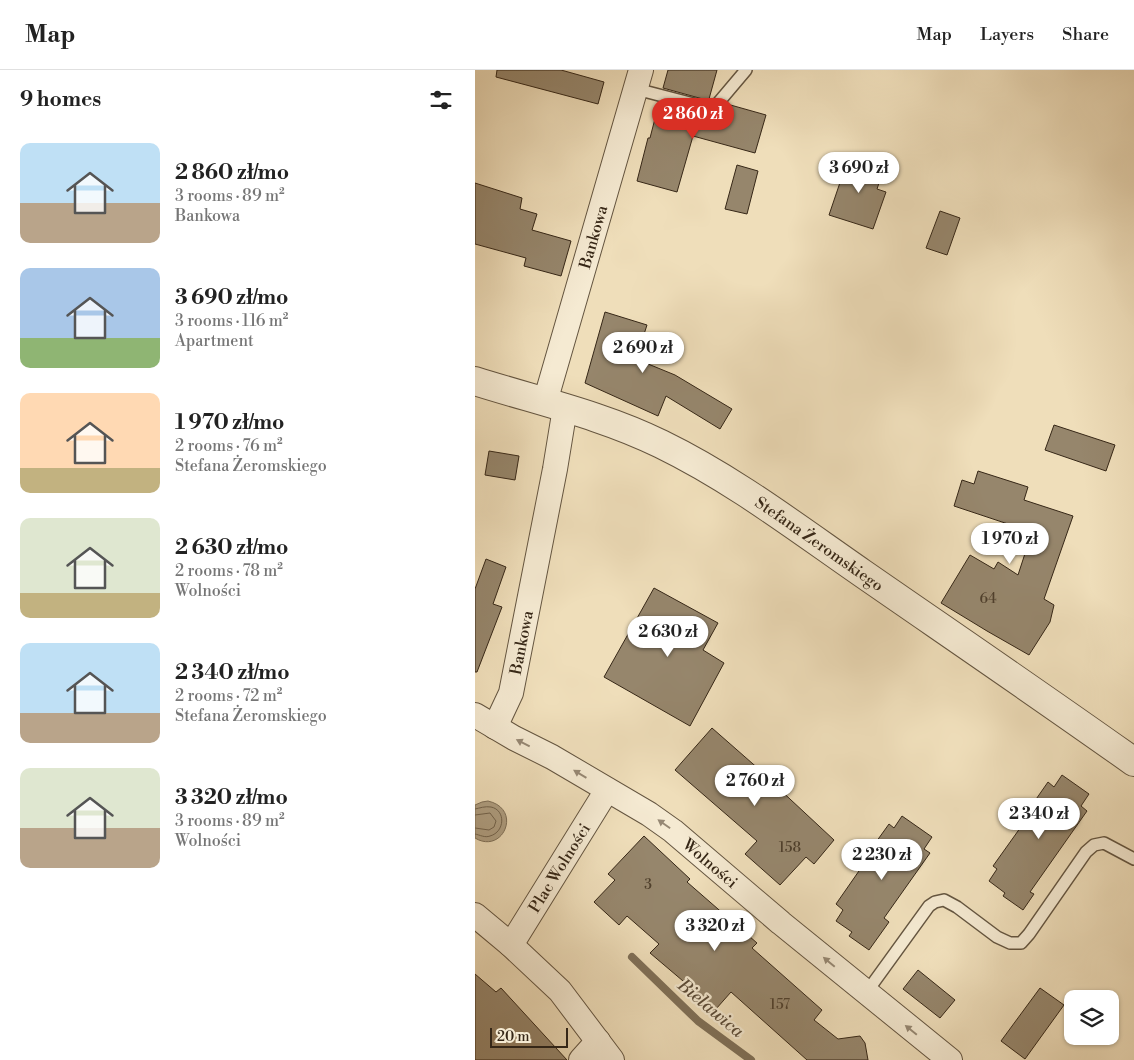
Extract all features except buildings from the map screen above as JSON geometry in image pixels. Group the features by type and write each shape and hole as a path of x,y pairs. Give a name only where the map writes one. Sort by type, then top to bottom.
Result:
{"street":[{"name":"Bankowa","path":"481,720 511,693 555,469 555,405 638,79"},
{"name":"Stefana Żeromskiego","path":"475,382 598,418 635,432 717,474 1134,762"},
{"name":"Wolności","path":"481,720 552,757 649,814 680,836 866,993 949,1060"},
{"name":"Plac Wolności","path":"511,945 607,790"},
{"path":"475,915 511,945 560,991 612,1060"},
{"path":"581,1060 598,1041"}],"lane":[{"path":"638,79 713,109 746,70"},
{"path":"866,993 929,906 935,902 944,900 957,907 997,937 1010,943 1021,943 1086,852 1094,845 1104,843 1134,859"}],"water":[{"path":"488,801 499,806 505,813 507,821 501,836 494,841 485,842 475,838 475,805"}],"waterway":[{"name":"Bielawica","path":"632,957 698,1021 751,1060"}]}
